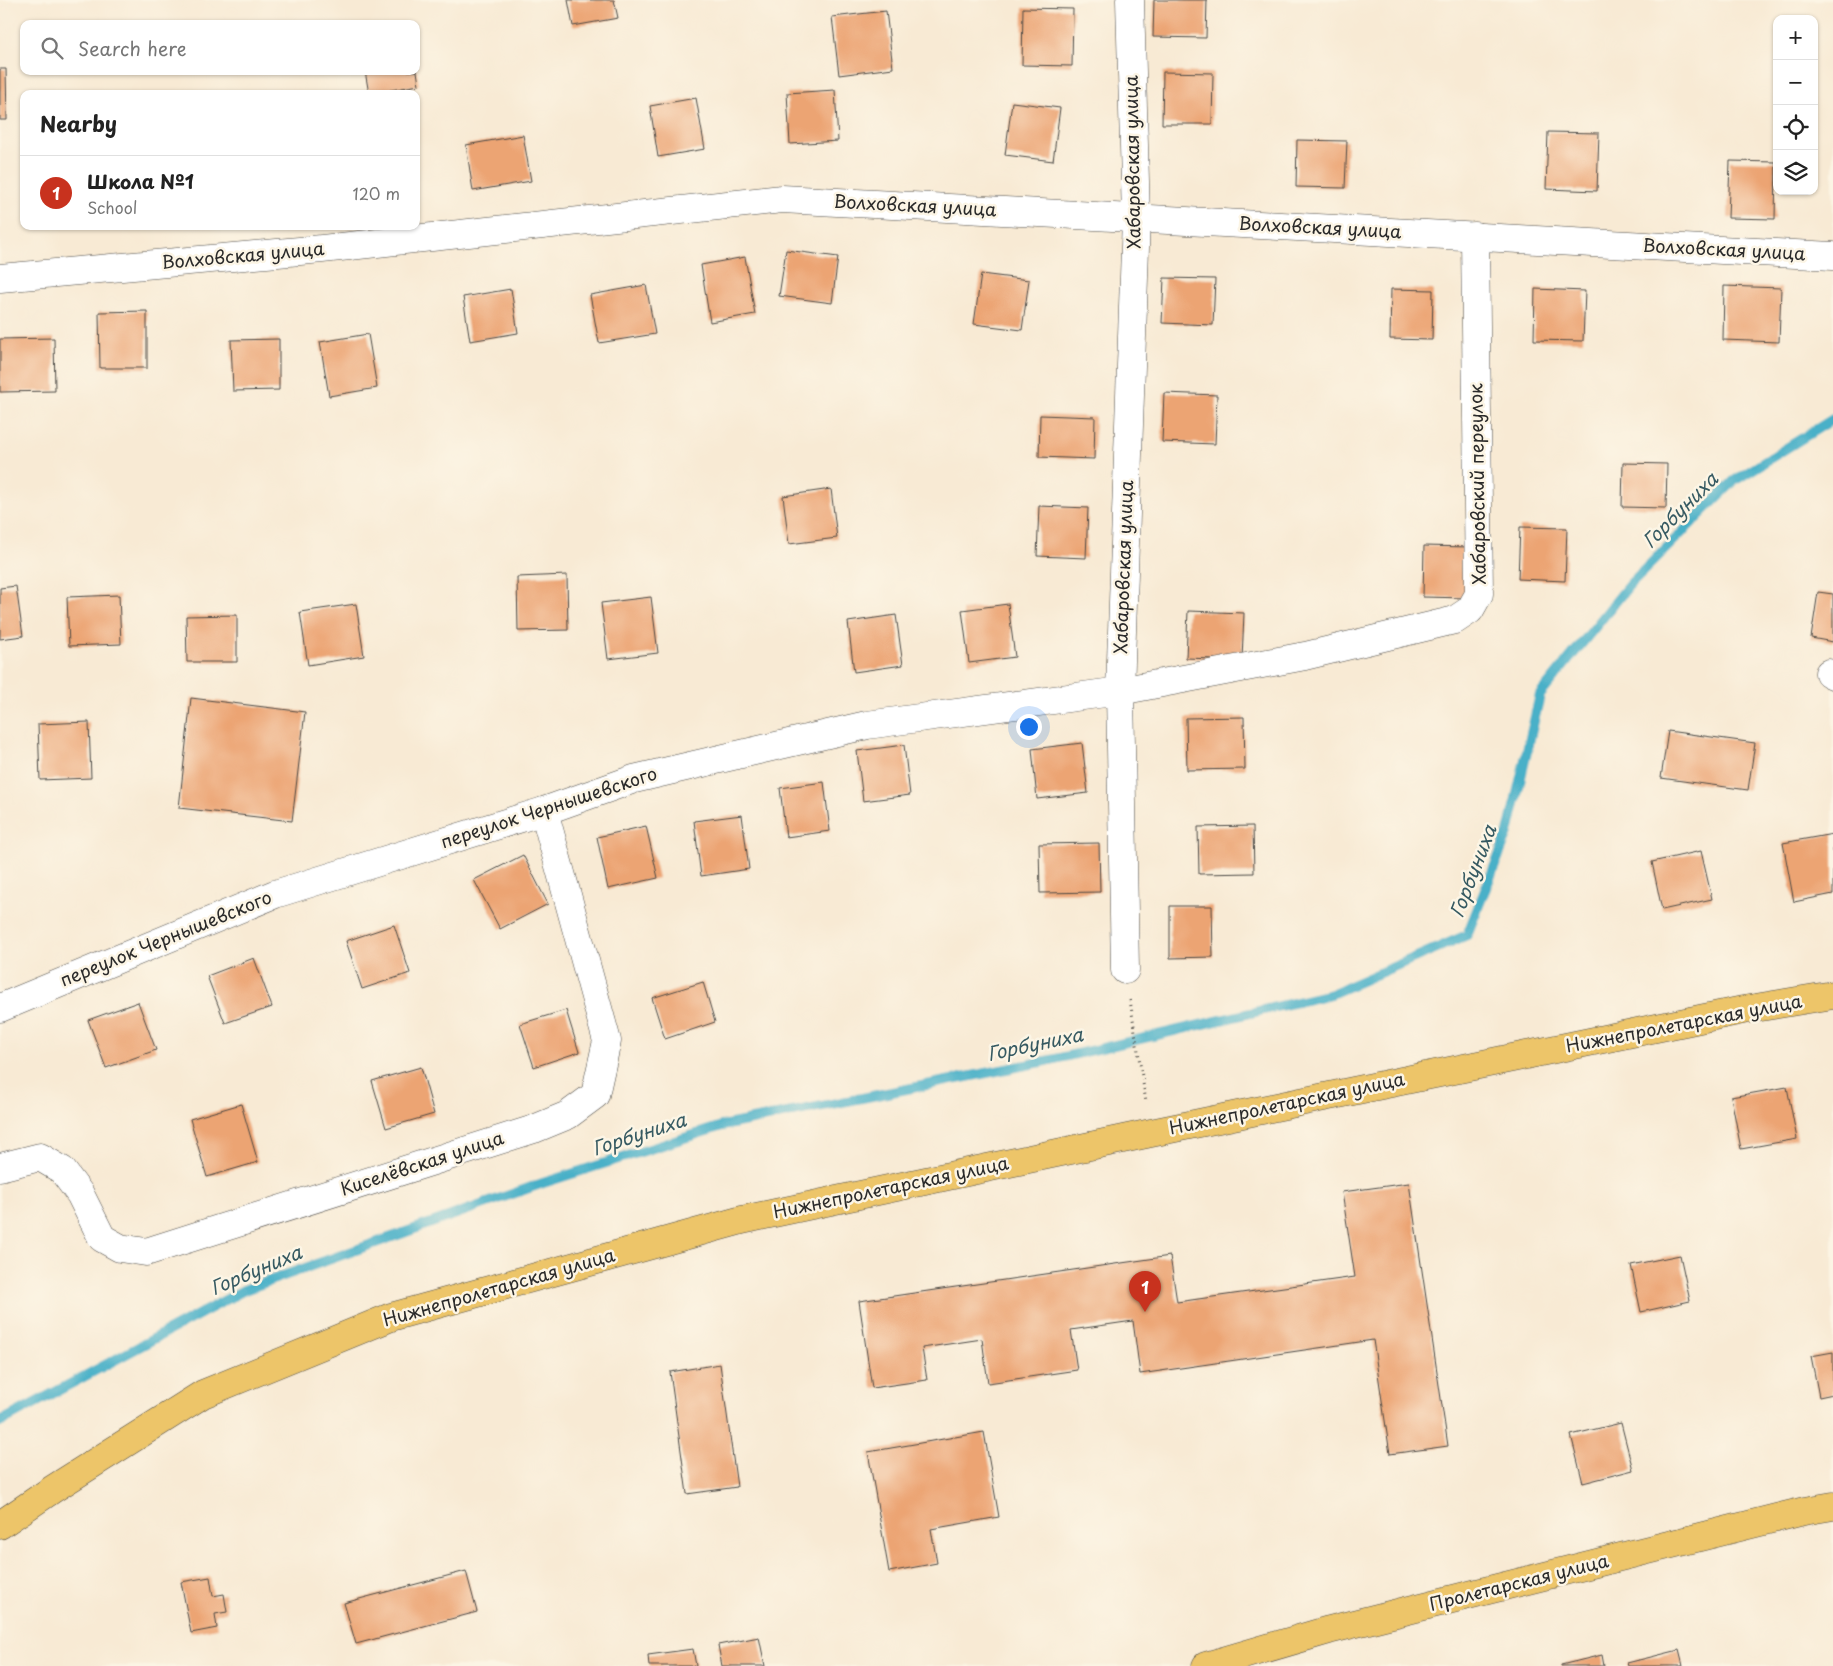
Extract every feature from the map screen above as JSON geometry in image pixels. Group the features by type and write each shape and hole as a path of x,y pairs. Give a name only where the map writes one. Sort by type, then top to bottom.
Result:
{"main road":[{"name":"Нижнепролетарская улица","path":"0,1525 53,1489 203,1394 391,1317 742,1220 1743,1010 1833,995"},
{"name":"Пролетарская улица","path":"1206,1666 1329,1630 1804,1511 1833,1506"}],"street":[{"name":"Хабаровская улица","path":"1125,970 1120,691 1136,218 1130,0"},
{"name":"Волховская улица","path":"0,278 322,249 782,199 1833,256"},
{"name":"Хабаровский переулок","path":"1120,691 1305,656 1454,620 1470,610 1479,594 1475,236"},
{"name":"переулок Чернышевского","path":"0,1008 275,894 544,811 634,778 867,725 1120,691"},
{"name":"Киселёвская улица","path":"0,1167 40,1158 62,1170 80,1194 102,1238 120,1248 146,1252 534,1129 568,1115 595,1094 607,1042 544,811"}],"path":[{"path":"1125,970 1151,1133"}],"building":[{"path":"568,0 614,0 618,18 573,26"},
{"path":"1154,0 1207,0 1206,38 1153,37"},
{"path":"1023,8 1073,9 1072,66 1022,65"},
{"path":"886,11 893,68 839,75 832,17"},
{"path":"0,69 6,69 7,120 0,120"},
{"path":"1163,72 1213,73 1212,124 1162,124"},
{"path":"366,75 418,75 419,85 391,90 368,90"},
{"path":"835,90 838,141 790,144 787,93"},
{"path":"696,98 705,149 658,157 650,106"},
{"path":"1012,102 1060,108 1053,161 1005,155"},
{"path":"1548,132 1599,133 1597,191 1546,189"},
{"path":"523,135 531,181 473,191 466,145"},
{"path":"1297,140 1347,141 1345,188 1296,187"},
{"path":"1730,161 1773,162 1775,219 1728,218"},
{"path":"786,250 838,257 832,303 779,296"},
{"path":"745,257 755,314 710,322 701,265"},
{"path":"981,274 1029,280 1022,330 974,324"},
{"path":"1164,278 1215,279 1213,325 1162,323"},
{"path":"646,285 655,334 599,343 590,295"},
{"path":"1724,286 1781,288 1779,342 1723,340"},
{"path":"511,289 518,333 470,341 463,297"},
{"path":"1391,289 1433,290 1432,340 1390,339"},
{"path":"1535,289 1585,291 1583,341 1534,340"},
{"path":"147,311 147,368 100,368 99,312"},
{"path":"368,334 377,388 329,396 320,342"},
{"path":"54,338 55,391 0,392 0,339"},
{"path":"279,339 279,390 233,391 231,340"},
{"path":"1164,393 1217,395 1215,444 1162,442"},
{"path":"1040,415 1095,417 1094,459 1039,457"},
{"path":"1623,463 1667,464 1666,508 1622,507"},
{"path":"831,489 837,538 789,544 783,496"},
{"path":"1039,506 1088,508 1086,558 1037,556"},
{"path":"1520,527 1567,528 1565,581 1518,579"},
{"path":"1424,546 1469,547 1467,598 1423,597"},
{"path":"567,575 568,630 518,631 517,577"},
{"path":"16,586 23,636 0,639 0,588"},
{"path":"1818,592 1833,594 1833,642 1811,638"},
{"path":"119,595 121,644 69,646 67,597"},
{"path":"651,597 658,653 608,659 601,603"},
{"path":"356,604 364,656 308,665 300,612"},
{"path":"1008,604 1015,657 969,663 962,610"},
{"path":"1188,611 1244,613 1242,660 1186,658"},
{"path":"237,615 237,662 187,662 186,616"},
{"path":"896,615 903,665 854,672 848,622"},
{"path":"191,698 305,712 292,821 179,808"},
{"path":"1244,717 1245,769 1187,770 1186,718"},
{"path":"89,722 91,778 40,780 38,724"},
{"path":"1668,731 1755,743 1748,790 1661,778"},
{"path":"1082,743 1088,793 1037,799 1032,749"},
{"path":"904,745 910,795 863,801 857,751"},
{"path":"824,782 830,831 786,837 780,788"},
{"path":"742,815 749,869 701,876 694,821"},
{"path":"646,826 658,878 608,889 597,837"},
{"path":"1253,826 1254,873 1199,874 1198,827"},
{"path":"1833,834 1833,894 1794,902 1783,843"},
{"path":"1099,843 1100,892 1040,893 1039,844"},
{"path":"1701,851 1712,899 1662,910 1652,862"},
{"path":"523,855 548,904 500,929 474,880"},
{"path":"1170,906 1212,906 1213,957 1170,958"},
{"path":"394,925 410,973 362,989 346,941"},
{"path":"254,958 272,1007 225,1023 207,976"},
{"path":"703,982 715,1022 665,1039 652,998"},
{"path":"138,1002 156,1050 106,1068 88,1020"},
{"path":"566,1010 579,1052 534,1067 520,1024"},
{"path":"421,1067 434,1114 386,1128 372,1081"},
{"path":"1787,1087 1797,1139 1741,1149 1731,1097"},
{"path":"241,1104 258,1162 207,1177 190,1119"},
{"path":"1409,1183 1448,1446 1390,1454 1373,1340 1140,1374 1133,1321 1071,1330 1077,1370 988,1383 982,1339 922,1348 927,1380 872,1388 859,1301 1170,1256 1177,1302 1355,1277 1342,1192"},
{"path":"1680,1255 1690,1301 1641,1312 1631,1265"},
{"path":"1833,1352 1833,1394 1819,1397 1811,1356"},
{"path":"720,1364 737,1487 687,1494 670,1372"},
{"path":"1621,1423 1633,1470 1583,1483 1571,1435"},
{"path":"984,1432 999,1517 931,1529 937,1563 889,1572 868,1452"},
{"path":"466,1571 477,1612 356,1644 344,1603"},
{"path":"210,1577 213,1596 224,1594 227,1612 215,1614 217,1628 191,1633 181,1582"},
{"path":"759,1637 765,1666 722,1666 718,1645"},
{"path":"693,1649 696,1666 649,1666 648,1655"},
{"path":"1679,1650 1683,1666 1628,1666 1627,1663"},
{"path":"1602,1655 1604,1666 1561,1666 1561,1665"}],"waterway":[{"name":"Горбуниха","path":"0,1422 244,1290 543,1183 722,1126 1051,1060 1331,994 1467,935 1508,833 1540,695 1630,584 1734,481 1833,419"}],"place":[{"name":"Школа №1","path":"1145,1312"}]}
